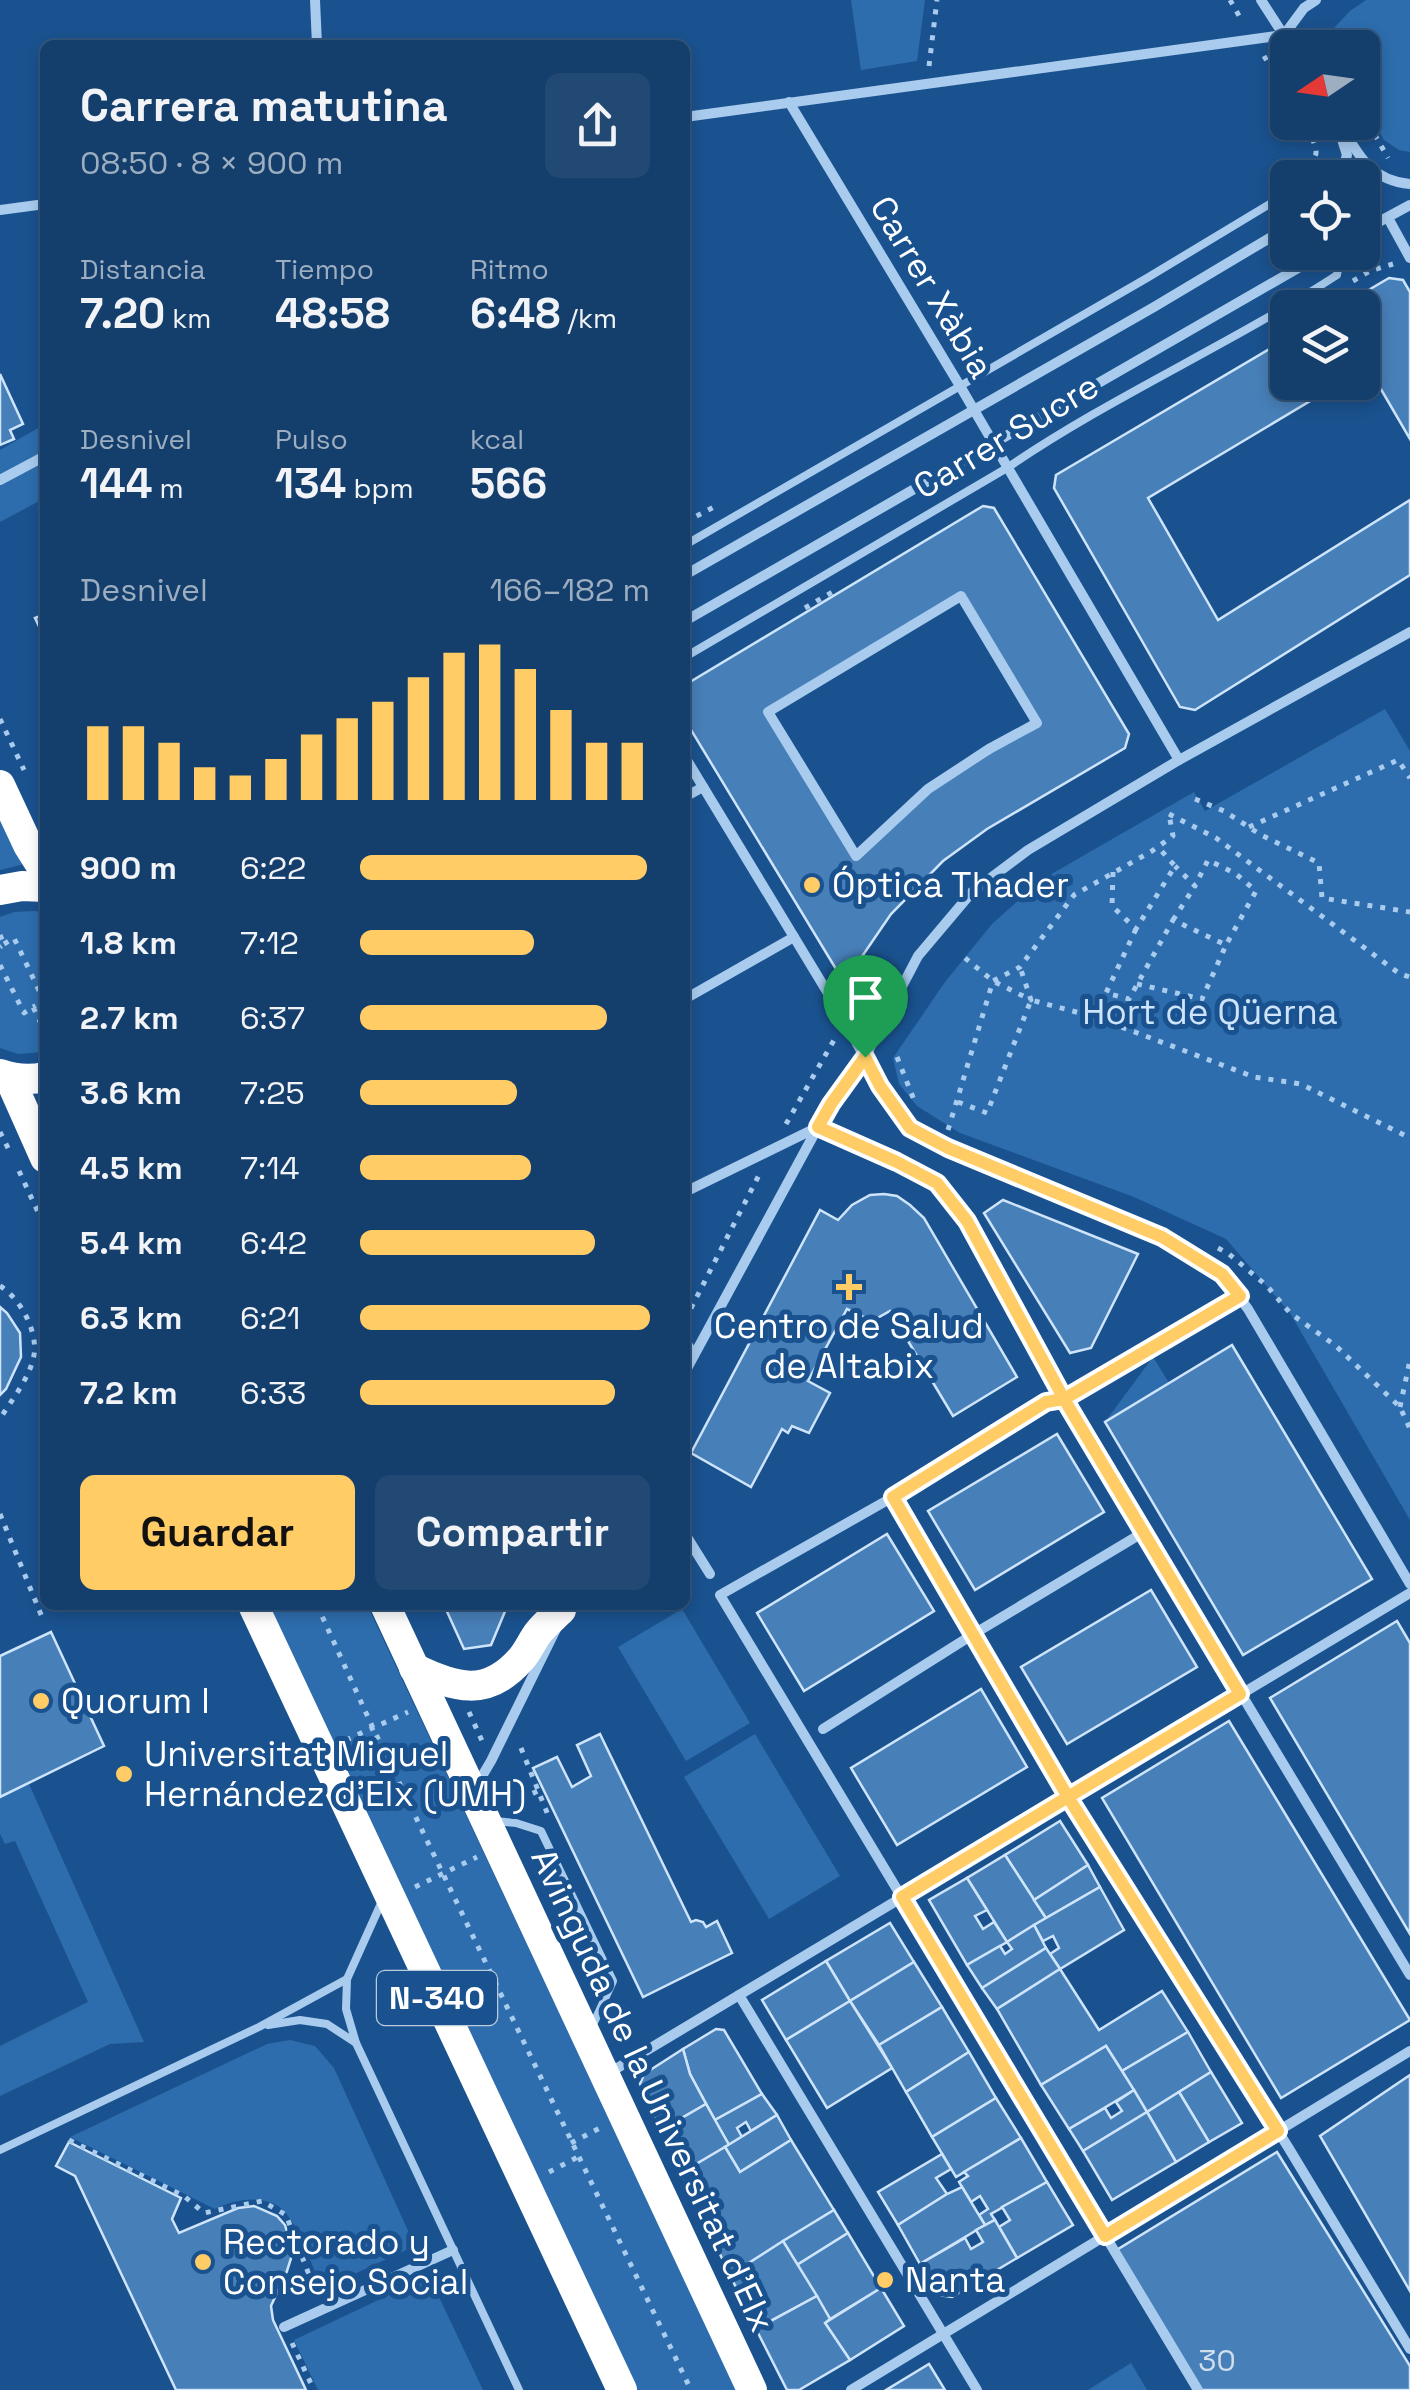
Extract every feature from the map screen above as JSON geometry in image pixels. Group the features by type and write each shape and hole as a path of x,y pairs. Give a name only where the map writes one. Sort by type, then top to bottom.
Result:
{"highway":[{"path":"0,784 40,864"},
{"path":"0,890 40,887"},
{"path":"4,1075 40,1077"},
{"path":"4,1075 40,1148"},
{"name":"N-340","path":"255,1610 394,1891 622,2390"},
{"name":"Avinguda de la Universitat d'Elx","path":"387,1610 414,1668 489,1805 587,2037 752,2390"},
{"path":"414,1668 442,1682 490,1684 524,1657 540,1631 561,1610"}],"street":[{"path":"314,0 317,40"},
{"path":"1262,0 1281,30"},
{"path":"1288,30 1304,8 1316,0"},
{"path":"690,116 1270,37"},
{"name":"Carrer Xàbia","path":"789,102 1179,760"},
{"path":"1350,140 1371,170 1393,182 1410,184"},
{"path":"0,210 40,205"},
{"path":"1380,222 1410,205"},
{"path":"1388,218 1410,258"},
{"name":"Carrer Sucre","path":"690,572 1270,238"},
{"name":"Carrer Sucre","path":"690,618 1294,270"},
{"path":"0,480 40,459"},
{"path":"962,596 1037,723 928,788 856,856 768,712 962,596"},
{"path":"690,1363 818,1127 865,1057 918,956 972,892 1028,850 1179,760 1410,632"},
{"path":"690,765 880,1086 910,1128 948,1148 1162,1237 1222,1274 1240,1296 1410,1584"},
{"path":"690,794 703,787"},
{"path":"690,997 794,937"},
{"path":"690,1190 818,1127"},
{"path":"818,1127 937,1183 967,1221 1064,1399 1410,1975"},
{"path":"1198,2390 720,1595 893,1497 1046,1402 1064,1399 1240,1296"},
{"path":"690,1349 694,1356"},
{"path":"893,1497 1068,1797 1410,2349"},
{"path":"823,1729 1144,1532"},
{"path":"690,1542 710,1574"},
{"path":"605,2075 1410,1592"},
{"path":"489,1805 491,1761 553,1638 562,1610"},
{"path":"738,1995 977,2390"},
{"path":"851,2390 1410,2051"},
{"path":"284,2327 453,2250"}],"lane":[{"name":"Carrer Sucre","path":"690,542 1270,205"},
{"name":"Carrer Sucre","path":"690,654 1008,468 1048,440 1294,304 1337,275 1338,270"},
{"path":"489,1805 516,1823 541,1830 614,1981 587,2037"},
{"path":"394,1891 347,1979 346,2008 356,2043 518,2390"},
{"path":"0,2150 259,2027 347,1979"},
{"path":"259,2027 300,2020 327,2024 356,2043"}],"path":[{"path":"928,84 937,0"},
{"path":"1230,0 1242,21"},
{"path":"1264,56 1270,66"},
{"path":"1378,140 1390,162"},
{"path":"1248,827 1398,760 1410,778"},
{"path":"1195,799 1319,864 1322,898 1410,912"},
{"path":"933,1119 949,1130 993,980 1020,967 1074,895 1173,836 1170,814 1216,838 1400,974 1410,977"},
{"path":"1158,847 1196,886"},
{"path":"1137,984 1202,999 1256,891 1236,874 1208,860 1196,886 1173,920 1137,984 1128,1000 1106,993 1136,929 1175,866"},
{"path":"1113,871 1112,906 1136,929"},
{"path":"1173,920 1226,946"},
{"path":"0,935 2,946 14,938 40,993"},
{"path":"965,958 993,980 1031,1000 1095,1017 1254,1077 1302,1084 1410,1138"},
{"path":"0,964 24,1012 40,1003"},
{"path":"958,1102 987,1113 1031,1000 1020,967"},
{"path":"33,1007 40,1022"},
{"path":"690,1310 834,1040"},
{"path":"897,1057 918,1108"},
{"path":"0,1132 40,1217"},
{"path":"0,1286 27,1314 35,1352 25,1379 0,1419"},
{"path":"1400,1407 1410,1360"},
{"path":"0,1514 42,1617"},
{"path":"319,1610 691,2390"},
{"path":"463,1700 486,1748"},
{"path":"334,1746 415,1709"},
{"path":"521,1748 550,1821"},
{"path":"489,1805 538,1790"},
{"path":"394,1891 443,1874 480,1855"},
{"path":"571,2144 612,2122"},
{"path":"69,2140 184,2196 204,2213 262,2201 286,2215 323,2310"},
{"path":"536,2178 578,2158"},
{"path":"284,2327 314,2390"}],"green space":[{"path":"851,0 925,0 917,61 861,70"},
{"path":"1366,0 1410,0 1410,152 1399,150 1380,133 1380,30 1334,30"},
{"path":"40,427 40,501 0,522 0,450"},
{"name":"Hort de Qüerna","path":"1385,709 1410,751 1410,1520 1290,1313 1226,1239 1134,1197 960,1133 917,1106 899,1084 893,1058 945,982 992,924 1041,880 1194,792 1205,811"},
{"path":"0,801 29,863 0,870"},
{"path":"14,912 40,912 40,1052 18,1054 0,1048 0,917"},
{"path":"1153,1357 1169,1383 1105,1422"},
{"path":"259,1610 369,1610 737,2390 630,2390"},
{"path":"683,1610 750,1723 686,1761 618,1647"},
{"path":"755,1734 840,1876 769,1919 684,1777"},
{"path":"29,1784 144,2042 110,2044 0,2096 0,2046 88,2002 15,1841 5,1844 0,1834 0,1797"},
{"path":"290,2040 315,2046 334,2068 415,2246 322,2289 295,2227 276,2205 249,2200 215,2209 70,2137 267,2044"},
{"path":"429,2276 483,2390 318,2390 294,2340"},
{"path":"1131,2363 1147,2390 1088,2390"}],"building":[{"path":"1389,278 1403,280 1410,292 1410,439 1380,388 1380,290 1369,290"},
{"path":"1270,349 1270,400 1312,400 1148,498 1218,620 1410,500 1410,575 1195,710 1180,707 1054,488 1056,475"},
{"path":"0,374 23,424 10,430 14,439 0,445"},
{"path":"983,506 994,508 1129,734 1125,748 987,829 943,861 891,914 850,974 839,974 690,728 690,682","holes":["961,596 1037,723 913,801 856,856 768,712"]},
{"path":"870,1195 897,1196 924,1218 1017,1377 953,1416 890,1311 872,1321 847,1309 808,1381 830,1393 809,1433 792,1426 788,1433 782,1429 751,1487 691,1453 820,1210 838,1220 852,1205"},
{"path":"1003,1200 1138,1254 1091,1348 1070,1353 984,1213"},
{"path":"0,1307 20,1333 21,1357 0,1395"},
{"path":"1232,1345 1372,1579 1243,1655 1105,1422"},
{"path":"1057,1434 1104,1512 975,1590 928,1511"},
{"path":"887,1534 934,1611 804,1691 757,1613"},
{"path":"1151,1590 1197,1667 1067,1744 1021,1667"},
{"path":"446,1610 506,1610 491,1645 464,1649"},
{"path":"1397,1621 1410,1643 1410,1934 1270,1698"},
{"name":"Quorum I","path":"51,1632 104,1746 0,1797 0,1656"},
{"path":"981,1689 1027,1767 897,1845 851,1768"},
{"path":"1229,1721 1410,2020 1281,2098 1102,1798"},
{"path":"600,1734 691,1922 703,1922 706,1927 717,1921 732,1953 643,1997 533,1768 557,1757 572,1787 591,1776 577,1745"},
{"path":"1060,1821 1088,1865 1034,1900 1005,1855"},
{"path":"1005,1855 1046,1918 1007,1942 967,1878"},
{"path":"1088,1865 1100,1887 1046,1918 1034,1900"},
{"path":"967,1878 987,1910 975,1916 983,1929 994,1922 1007,1942 967,1965 929,1900"},
{"path":"1100,1887 1124,1930 1060,1969 1050,1954 1059,1948 1053,1936 1043,1941 1034,1925"},
{"path":"890,1923 914,1962 850,2001 826,1961"},
{"path":"1034,1925 1046,1948 982,1988 967,1965 1000,1946 1005,1954 1012,1949 1007,1942"},
{"path":"1046,1948 1060,1969 997,2009 982,1988"},
{"path":"826,1961 850,2001 786,2040 762,2000"},
{"path":"914,1962 942,2007 879,2045 850,2001"},
{"path":"1060,1969 1099,2030 1162,1991 1188,2032 1122,2071 1106,2046 1041,2085 997,2009"},
{"path":"850,2001 892,2068 827,2108 786,2040"},
{"path":"942,2007 969,2052 906,2092 879,2045"},
{"path":"716,2029 724,2030 762,2094 715,2120 690,2074 683,2049"},
{"path":"1188,2032 1211,2072 1147,2112 1122,2071"},
{"path":"1106,2046 1134,2090 1069,2129 1041,2085"},
{"path":"683,2049 690,2074 706,2104 661,2130 640,2084 644,2074"},
{"path":"969,2052 996,2098 932,2137 906,2092"},
{"path":"1211,2072 1242,2123 1209,2142 1179,2092"},
{"path":"1410,2075 1410,2291 1320,2136"},
{"path":"1134,2090 1147,2112 1083,2151 1069,2129 1105,2108 1111,2118 1122,2111 1116,2102"},
{"path":"1179,2092 1209,2142 1176,2162 1147,2112"},
{"path":"762,2094 777,2115 751,2131 746,2122 737,2128 742,2137 729,2145 715,2120"},
{"path":"996,2098 1021,2138 956,2177 932,2137"},
{"path":"706,2104 729,2145 681,2173 661,2130"},
{"path":"1147,2112 1176,2162 1112,2200 1083,2151"},
{"path":"777,2115 791,2140 740,2172 725,2147"},
{"path":"1021,2138 1047,2182 991,2214 995,2220 985,2225 979,2215 988,2209 980,2196 971,2202 959,2182 968,2176 964,2172"},
{"path":"791,2140 834,2210 730,2275 681,2173 725,2147 740,2172"},
{"name":"Rectorado y Consejo Social","path":"69,2142 181,2198 172,2219 179,2233 238,2208 254,2206 277,2216 285,2225 293,2252 271,2306 273,2320 306,2390 176,2390 75,2176 56,2166"},
{"path":"1277,2152 1410,2366 1410,2390 1198,2390 1115,2251"},
{"path":"942,2154 951,2169 936,2178 947,2194 898,2225 878,2192"},
{"path":"1047,2182 1073,2225 1017,2258 999,2227 1010,2220 1002,2207"},
{"path":"962,2187 985,2225 920,2264 898,2225"},
{"path":"834,2210 848,2233 797,2265 783,2241"},
{"path":"995,2220 1017,2258 952,2297 939,2295 920,2264 965,2238 971,2249 983,2242 976,2230"},
{"path":"848,2233 881,2288 830,2319 797,2265"},
{"path":"783,2241 817,2296 756,2329 730,2275"},
{"path":"881,2288 904,2326 850,2360 825,2323"},
{"path":"817,2296 830,2319 825,2323 850,2360 799,2390 787,2390 756,2329"},
{"path":"929,2364 945,2390 886,2390"}],"place":[{"name":"Óptica Thader","path":"812,885"},
{"name":"Centro de Salud de Altabix","path":"849,1287"},
{"name":"Quorum I","path":"41,1701"},
{"name":"Universitat Miguel Hernández d'Elx (UMH)","path":"124,1774"},
{"name":"Rectorado y Consejo Social","path":"203,2262"},
{"name":"Nanta","path":"885,2280"}],"route":[{"path":"865,1057 818,1127 937,1183 967,1221 1064,1399 1046,1402 893,1497 1068,1797 902,1897 1105,2236 1278,2131 1068,1797 1240,1694 1064,1399 1240,1296 1222,1274 1162,1237 948,1148 910,1128 865,1057"}]}
